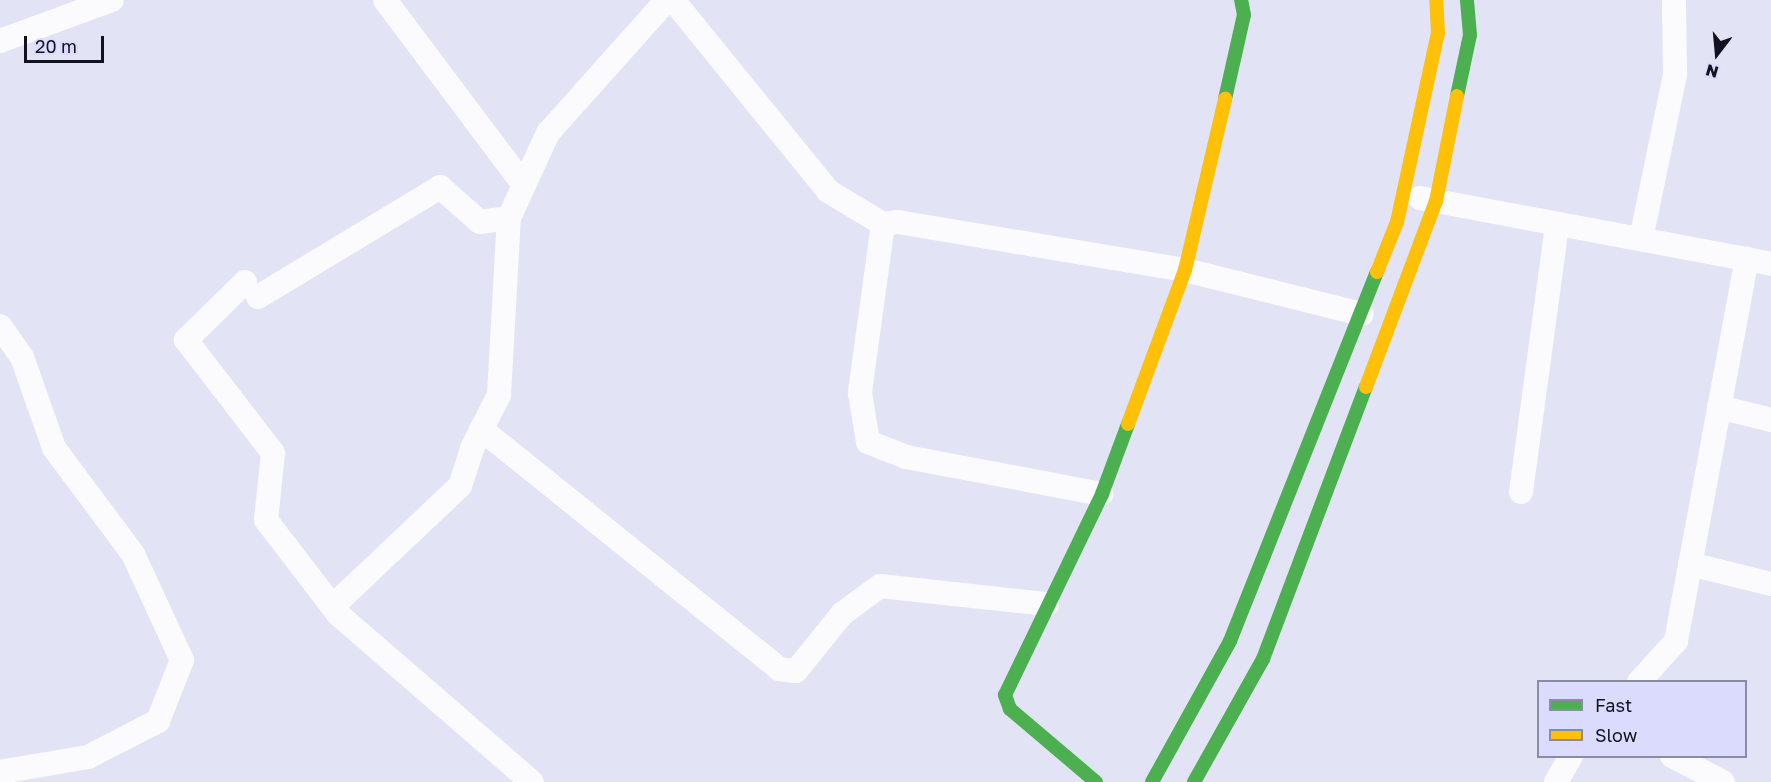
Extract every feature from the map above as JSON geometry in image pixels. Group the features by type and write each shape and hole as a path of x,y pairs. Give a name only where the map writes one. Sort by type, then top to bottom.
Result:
{"street":[{"path":"0,41 112,0"},
{"path":"385,0 524,185"},
{"path":"333,606 460,486 481,429 499,395 509,218 548,133 667,0"},
{"path":"673,0 828,191 883,224 898,222 1185,270 1362,314"},
{"path":"1096,782 1010,709 1005,695 1102,494 1185,270 1244,15 1241,0"},
{"path":"1152,782 1230,641 1362,314 1403,194 1438,33 1436,0"},
{"path":"1194,782 1263,659 1436,201 1470,35 1467,0"},
{"path":"1641,239 1675,75 1674,0"},
{"path":"509,218 480,222 440,187 251,290 186,340 273,453 266,520 333,606 532,782"},
{"path":"1403,194 1771,264"},
{"path":"883,224 860,393 868,442 906,457 1102,494"},
{"path":"1521,492 1557,224"},
{"path":"1639,680 1676,641 1747,259"},
{"path":"0,326 22,357 54,448 133,554 182,660 158,721 88,757 0,772"},
{"path":"1719,407 1771,420"},
{"path":"481,429 779,669 796,671 842,614 880,586 1047,604"},
{"path":"1690,564 1771,584"},
{"path":"1556,782 1570,758"},
{"path":"1676,758 1723,782"}],"traffic: fast":[{"path":"1225,99 1244,15 1241,0"},
{"path":"1457,96 1470,35 1467,0"},
{"path":"1152,782 1230,641 1377,272"},
{"path":"1194,782 1263,659 1366,387"},
{"path":"1096,782 1010,709 1005,695 1102,494 1128,424"}],"traffic: slow":[{"path":"1377,272 1397,222 1438,33 1436,0"},
{"path":"1366,387 1436,201 1457,96"},
{"path":"1128,424 1185,270 1225,99"}]}
